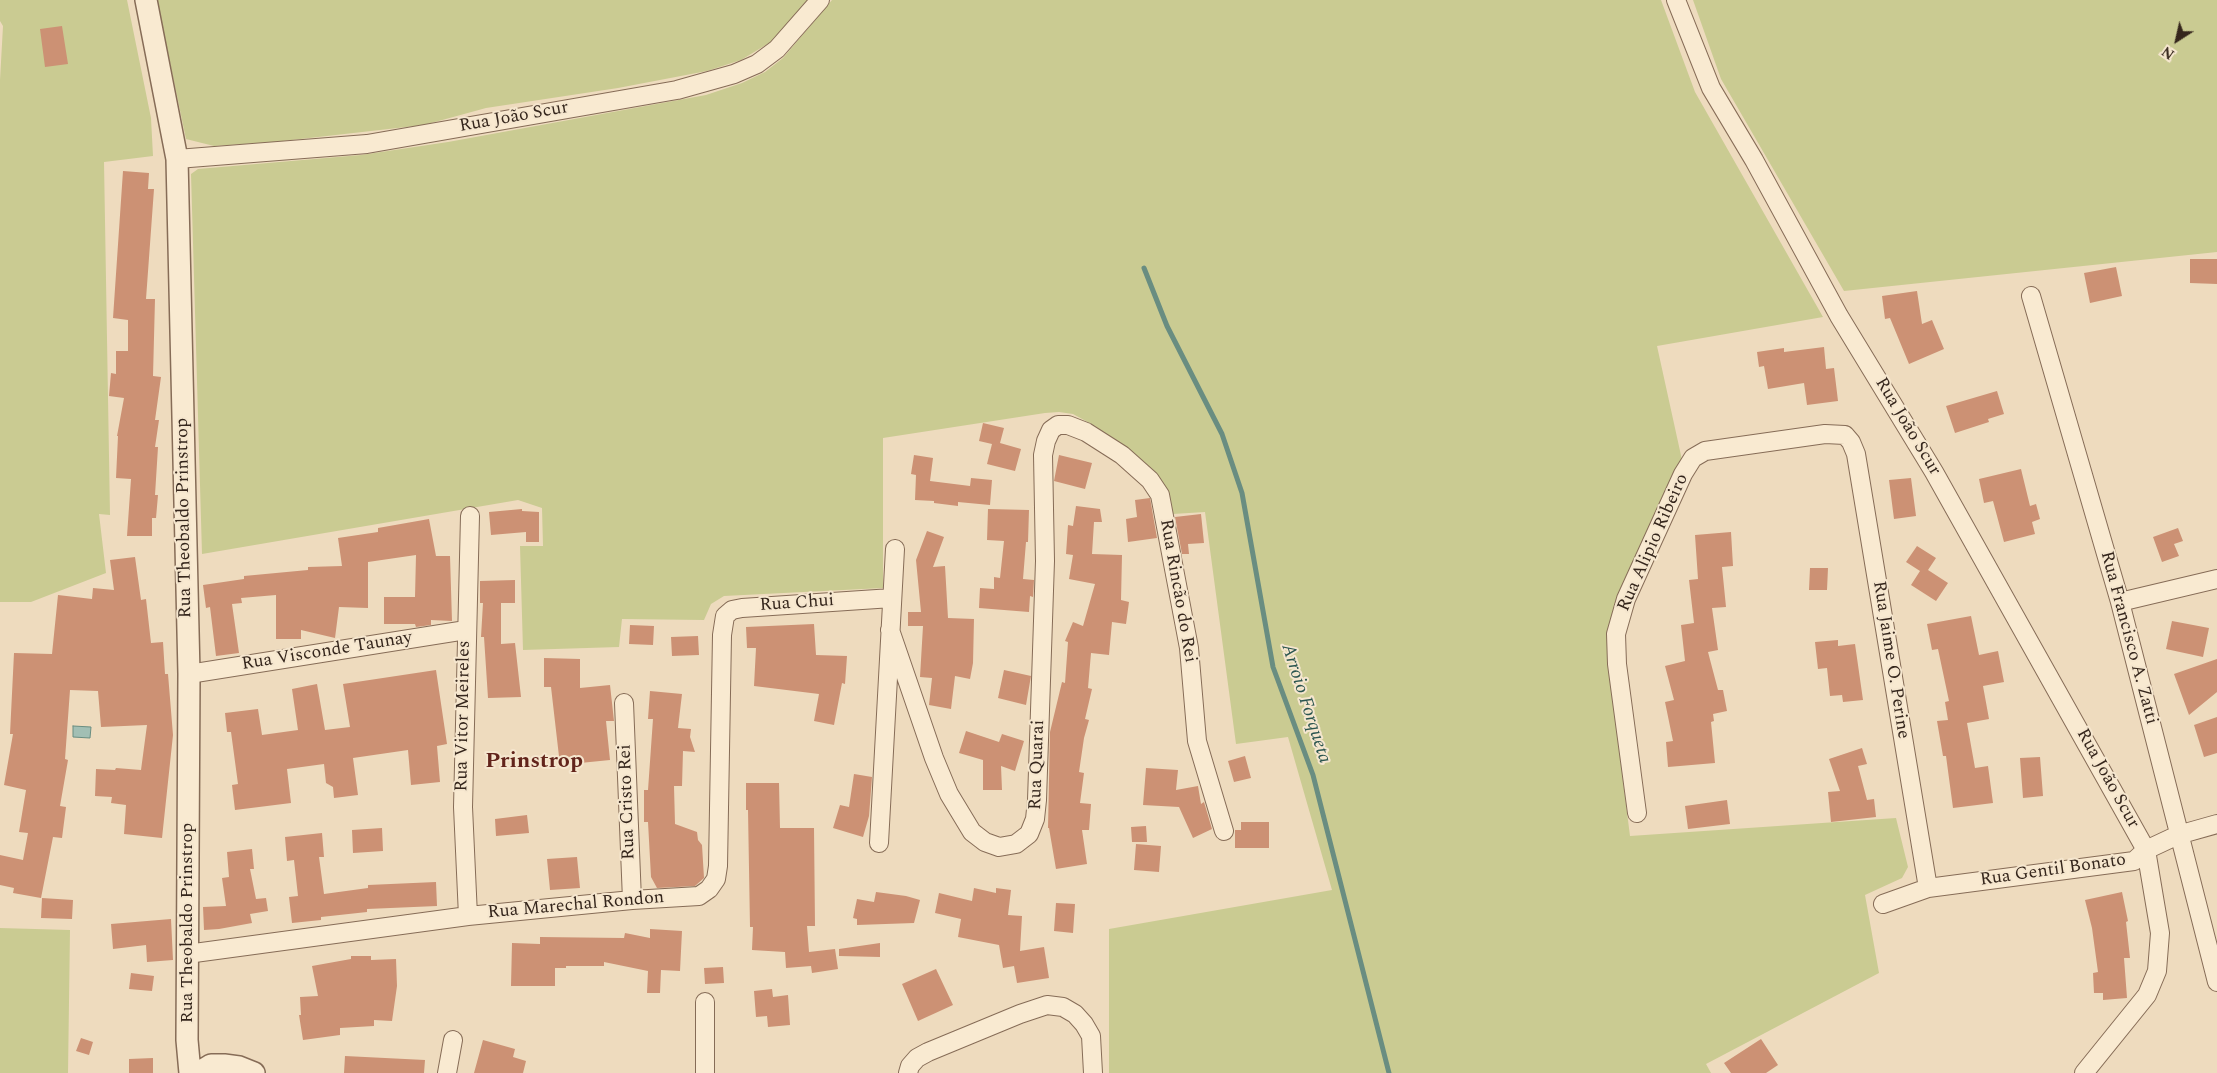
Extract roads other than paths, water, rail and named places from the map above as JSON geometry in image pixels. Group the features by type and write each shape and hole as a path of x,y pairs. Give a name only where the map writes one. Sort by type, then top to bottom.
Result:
{"street":[{"name":"Rua Theobaldo Prinstrop","path":"146,0 177,160 189,674 187,1040 190,1073"},
{"name":"Rua João Scur","path":"177,160 367,144 697,85 734,74 757,64 777,49 820,0"},
{"name":"Rua João Scur","path":"1676,0 1711,88 1754,160 1839,316 1934,472 2146,850 2160,933 2158,971 2143,1002 2084,1073"},
{"name":"Rua Francisco A. Zatti","path":"2031,296 2120,602 2217,982"},
{"name":"Rua Rincão do Rei","path":"1046,441 1051,430 1058,425 1068,425 1086,432 1122,455 1150,480 1160,495 1189,648 1197,741 1224,831"},
{"name":"Rua Alipio Ribeiro","path":"1637,814 1617,664 1616,634 1626,599 1683,474 1693,458 1705,452 1825,434 1845,435"},
{"name":"Rua Jaime O. Perine","path":"1845,435 1851,442 1856,454 1928,888"},
{"name":"Rua Quarai","path":"890,630 934,758 954,801 972,832 985,842 999,846 1016,844 1029,834 1035,819 1038,800 1045,561 1043,455 1046,441"},
{"name":"Rua Vitor Meireles","path":"468,916 463,807 470,516"},
{"path":"879,844 895,549"},
{"path":"2120,602 2217,579"},
{"name":"Rua Chui","path":"722,636 722,623 732,610 892,598"},
{"name":"Rua Visconde Taunay","path":"189,674 466,630"},
{"name":"Rua Marechal Rondon","path":"188,954 468,916 632,900 699,896 709,889 716,879 718,866 722,636"},
{"name":"Rua Cristo Rei","path":"624,703 632,900"},
{"name":"Rua Gentil Bonato","path":"1883,904 1928,888 2134,861 2146,850 2178,835 2217,824"},
{"path":"705,1002 705,1073"},
{"path":"908,1073 910,1066 917,1058 928,1052 1048,1005 1063,1006 1075,1014 1084,1024 1091,1036 1093,1073"},
{"name":"Rua Theobaldo Prinstrop","path":"187,1040 205,1069 239,1067 254,1073"},
{"path":"447,1073 452,1040"}],"waterway":[{"name":"Arroio Forqueta","path":"1144,268 1167,326 1222,434 1242,493 1273,667 1313,775 1389,1073"}],"district":[{"name":"Prinstrop","path":"534,763"}]}
